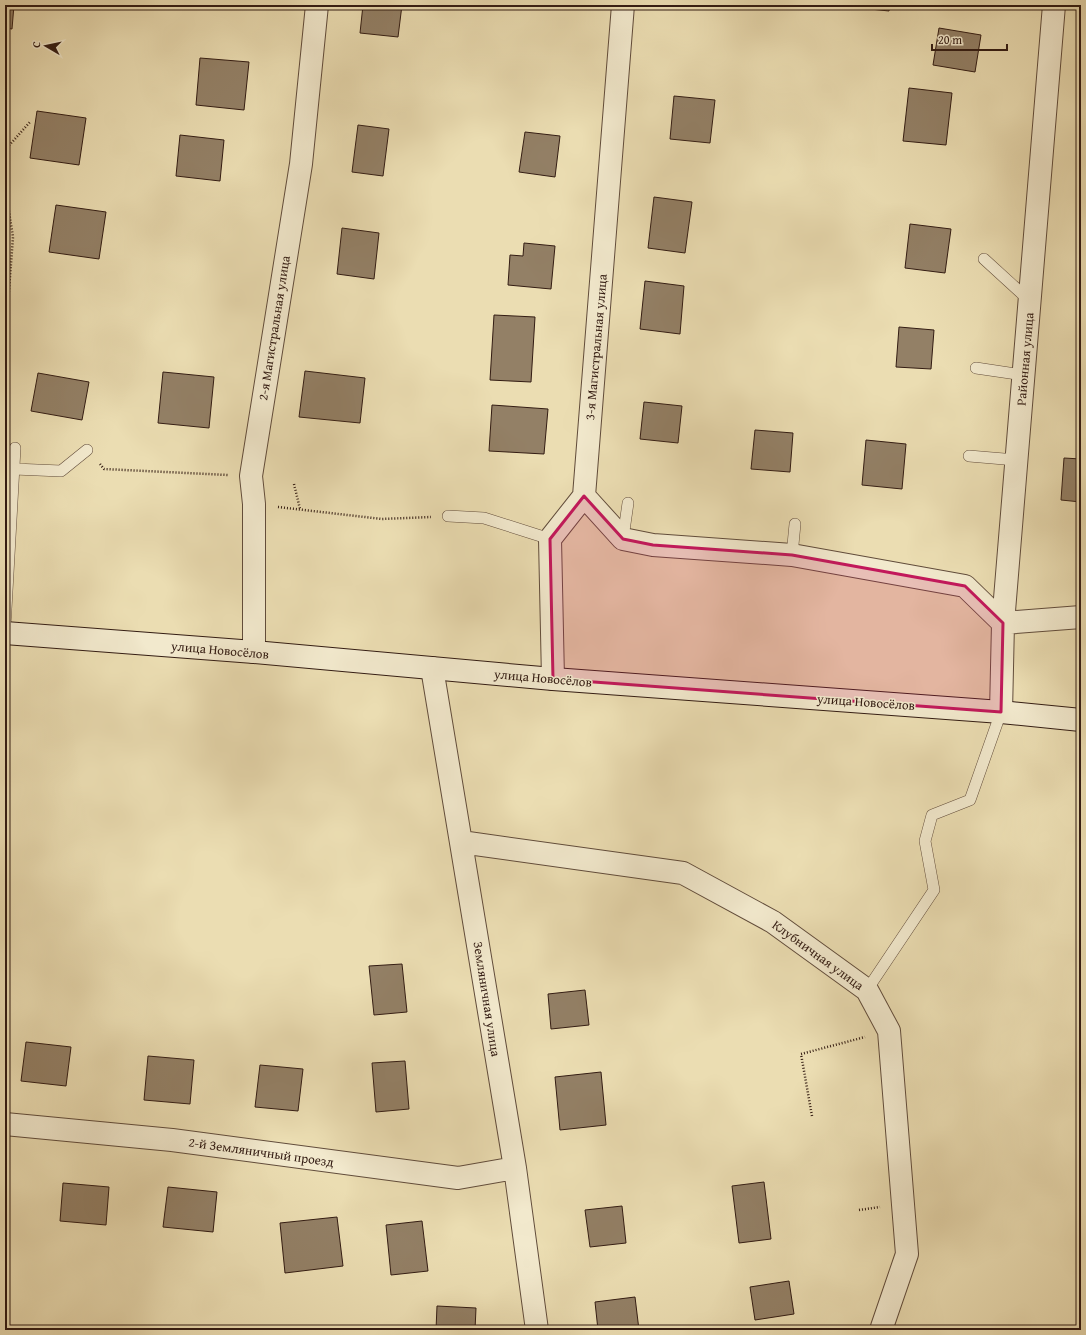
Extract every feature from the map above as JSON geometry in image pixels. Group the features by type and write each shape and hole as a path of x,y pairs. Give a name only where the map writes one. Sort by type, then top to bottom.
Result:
{"street":[{"name":"2-я Магистральная улица","path":"254,652 254,504 251,476 301,164 317,5"},
{"name":"3-я Магистральная улица","path":"584,496 624,5"},
{"name":"Районная улица","path":"1001,712 1003,623 1054,5"},
{"path":"553,679 550,539 584,496 623,539 653,545 792,555 965,586 1003,623 1081,617"},
{"name":"улица Новосёлов","path":"5,634 254,652 553,679 1001,712 1081,720"},
{"name":"Земляничная улица","path":"432,668 515,1168 537,1330"},
{"name":"Клубничная улица","path":"461,842 683,872 773,922 867,990 889,1031 907,1254 881,1329"},
{"name":"2-й Земляничный проезд","path":"5,1124 172,1140 458,1178 515,1168"}],"lane":[{"path":"984,260 1030,301"},
{"path":"976,368 1023,375"},
{"path":"5,627 15,448"},
{"path":"14,469 61,471 87,450"},
{"path":"969,456 1016,460"},
{"path":"623,539 628,503"},
{"path":"448,516 484,518 550,539"},
{"path":"792,555 795,524"},
{"path":"867,990 934,890 925,841 932,815 970,800 1001,712"}],"path":[{"path":"5,150 30,122"},
{"path":"5,187 13,236 5,343"},
{"path":"87,450 104,469 251,476"},
{"path":"294,484 300,509"},
{"path":"254,504 382,519 448,516"},
{"path":"812,1116 801,1054 889,1031"}],"highlighted area":[{"path":"584,496 623,539 653,545 792,555 965,586 1003,623 1001,712 553,679 550,539"}],"building":[{"path":"5,5 14,5 12,29 5,28"},
{"path":"363,5 402,5 398,37 360,33"},
{"path":"842,5 890,5 889,11"},
{"path":"939,28 981,35 975,72 933,65"},
{"path":"200,58 249,62 244,110 196,105"},
{"path":"909,88 952,93 946,145 903,141"},
{"path":"674,96 715,100 710,143 670,139"},
{"path":"37,111 86,118 79,165 30,158"},
{"path":"358,125 389,129 383,176 352,172"},
{"path":"525,132 560,136 555,177 519,172"},
{"path":"180,135 224,140 220,181 176,176"},
{"path":"654,197 692,202 685,253 648,248"},
{"path":"56,205 106,212 99,259 49,252"},
{"path":"910,224 951,229 945,273 905,268"},
{"path":"342,228 379,233 374,279 337,274"},
{"path":"524,243 555,246 551,289 508,285 510,255 523,256"},
{"path":"645,281 684,286 680,334 640,329"},
{"path":"494,315 535,317 531,382 490,380"},
{"path":"899,327 934,330 931,369 896,367"},
{"path":"305,371 365,378 360,423 299,417"},
{"path":"163,372 214,377 209,428 158,423"},
{"path":"38,373 89,382 82,420 31,411"},
{"path":"644,402 682,406 678,443 640,439"},
{"path":"492,405 548,409 544,454 489,451"},
{"path":"755,430 793,433 790,472 751,469"},
{"path":"866,440 906,444 902,489 862,485"},
{"path":"1064,458 1081,459 1081,502 1061,500"},
{"path":"402,964 407,1012 374,1015 369,966"},
{"path":"585,990 589,1025 551,1029 548,994"},
{"path":"26,1042 71,1047 66,1086 21,1081"},
{"path":"148,1056 194,1060 190,1104 144,1100"},
{"path":"405,1061 409,1109 376,1112 372,1063"},
{"path":"260,1065 303,1069 298,1111 255,1107"},
{"path":"601,1072 606,1125 560,1130 555,1077"},
{"path":"764,1182 771,1239 739,1243 732,1186"},
{"path":"63,1183 109,1187 106,1225 60,1221"},
{"path":"168,1187 217,1192 213,1232 163,1227"},
{"path":"622,1206 626,1243 590,1247 585,1210"},
{"path":"337,1217 343,1266 285,1273 280,1223"},
{"path":"422,1221 428,1271 391,1275 386,1225"},
{"path":"789,1281 794,1314 755,1320 750,1287"},
{"path":"635,1297 639,1330 598,1330 595,1302"},
{"path":"437,1306 476,1308 475,1330 436,1330"}]}
